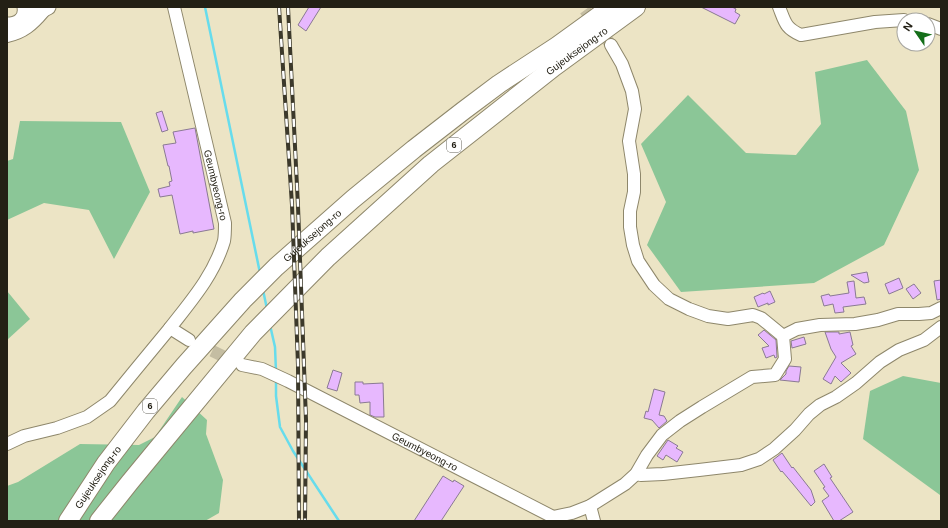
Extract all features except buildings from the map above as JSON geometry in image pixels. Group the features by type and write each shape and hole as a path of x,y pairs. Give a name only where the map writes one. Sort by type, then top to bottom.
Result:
{"highway":[{"name":"Gujeuksejong-ro","path":"68,521 106,464 146,411 243,300 276,266 353,199 445,125 499,84 611,7"},
{"name":"Gujeuksejong-ro","path":"99,521 253,333 328,257 431,164 554,67 636,7"}],"main road":[{"path":"7,25 18,24 24,13 34,14 47,8"}],"street":[{"name":"Geumbyeong-ro","path":"7,444 24,436 57,428 87,418 110,401 198,292 216,263 224,240 225,223 174,7"},
{"path":"779,7 785,23 792,31 801,35 876,22 896,21"},
{"path":"7,36 25,30 47,8"},
{"path":"558,519 590,506 625,484 636,474 647,455 662,435 680,421 752,377 776,376 785,360 783,336 761,318 754,315 728,319 708,316 689,309 669,299 654,285 638,261 633,245 630,227 630,211 634,192 634,174 629,141 635,108 632,91 622,64 611,45"},
{"path":"783,336 797,329 820,325 855,324 878,320 898,314 931,313 941,308"},
{"path":"170,328 189,340"},
{"path":"636,474 663,474 741,465 759,459 774,449 796,430 809,414 820,405 836,397 856,383 880,362 899,350 924,340 941,328"},
{"name":"Geumbyeong-ro","path":"242,365 262,369 288,381 558,519"},
{"path":"590,506 594,521"}],"green space":[{"path":"867,60 906,111 919,170 884,245 814,283 681,292 647,245 666,202 641,144 688,95 746,153 796,155 821,124 815,72"},
{"path":"20,121 121,122 150,192 114,259 89,210 44,203 7,220 7,161 13,159"},
{"path":"7,291 30,319 7,340"},
{"path":"903,376 941,383 940,495 863,439 870,391"},
{"path":"182,397 207,420 206,434 223,480 219,513 205,521 7,521 7,486 18,482 80,444 139,445 155,437"}],"waterway":[{"path":"205,7 260,273"},
{"path":"263,290 267,309"},
{"path":"270,325 275,347 276,372"},
{"path":"276,379 276,396 280,427 293,451 339,521"}],"tunnel":[{"path":"585,10 611,45"},
{"path":"196,343 237,363"}],"railway":[{"path":"279,7 292,205 298,365 299,521"},
{"path":"288,7 298,206 306,420 305,521"}]}
